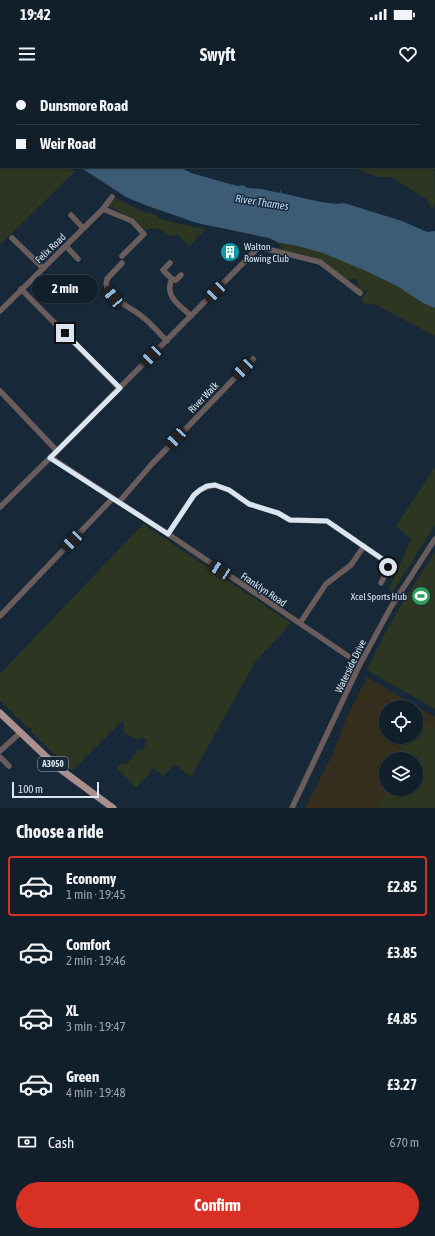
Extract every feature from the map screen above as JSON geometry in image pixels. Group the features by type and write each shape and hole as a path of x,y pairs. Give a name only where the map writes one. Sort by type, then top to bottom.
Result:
{"main road":[{"name":"A3050","path":"0,713 56,766 113,808"}],"street":[{"name":"Felix Road","path":"0,311 103,209 112,198"},
{"path":"103,209 132,221 144,234 122,256"},
{"path":"71,215 83,228"},
{"path":"12,238 43,268"},
{"path":"66,246 78,259"},
{"path":"0,507 259,247 320,262 360,294"},
{"path":"122,263 106,279 106,288 113,297 142,316 167,341"},
{"path":"170,263 163,270 172,279 176,280 181,275"},
{"path":"172,279 169,288 172,296 191,316"},
{"path":"21,289 120,388"},
{"name":"River Walk","path":"119,502 151,465 253,359"},
{"path":"0,392 57,451"},
{"name":"Franklyn Road","path":"50,458 168,534 348,656"},
{"path":"168,534 194,495 207,486 215,485 229,490 249,504 278,513 290,520 327,521 388,563 386,573 381,583"},
{"path":"0,616 113,498"},
{"name":"Waterside Drive","path":"292,808 358,666 391,607 435,539"},
{"path":"300,623 326,584 351,566 364,546"},
{"path":"0,750 21,732"},
{"path":"0,757 9,766"}],"shaded area":[{"path":"367,677 406,700 379,700 379,744 423,744 423,710 435,717 435,808 305,808 332,756 347,717"}],"green space":[{"path":"70,168 75,171 0,245 0,169"},
{"path":"352,168 434,168 435,203 432,209 426,199 391,177 378,177"},
{"path":"116,198 143,212 154,214 158,216 158,218 206,229 189,246 178,235 170,236 161,230 156,229 145,230 133,219 109,206"},
{"path":"276,237 327,250 401,289 405,287 435,303 435,336 376,305 363,303 362,299 368,290 358,290 359,286 356,279 345,279 324,261 297,253 285,253 280,245 274,241"},
{"path":"435,467 435,525 393,591 388,591 411,539 396,526"},
{"path":"143,524 291,623 255,662 191,777 175,764 163,776 154,768 136,788 117,768 123,762 126,765 139,749 143,751 147,740 141,737 139,740 124,733 123,720 72,771 31,732 31,728 27,727 0,701 0,674"},
{"path":"435,552 435,709 423,702 423,700 419,700 367,670 390,624"},
{"path":"423,723 435,729 435,808 378,808 384,796 423,796 423,752 422,752 426,742 420,752 410,752 393,744 423,744"}],"water":[{"name":"River Thames","path":"82,168 182,168 191,173 230,184 231,186 231,184 238,186 243,185 247,188 262,189 279,193 281,190 281,193 313,200 339,204 344,203 402,221 427,232 435,231 435,308 423,303 397,286 323,253 294,245 280,243 269,238 197,223 126,197"}],"place":[{"name":"Walton Rowing Club","path":"230,252"},
{"name":"Xcel Sports Hub","path":"421,596"}],"route":[{"path":"65,333 120,388 50,458 168,534 194,495 207,486 215,485 229,490 249,504 278,513 290,520 327,521 388,563 388,567"}]}
